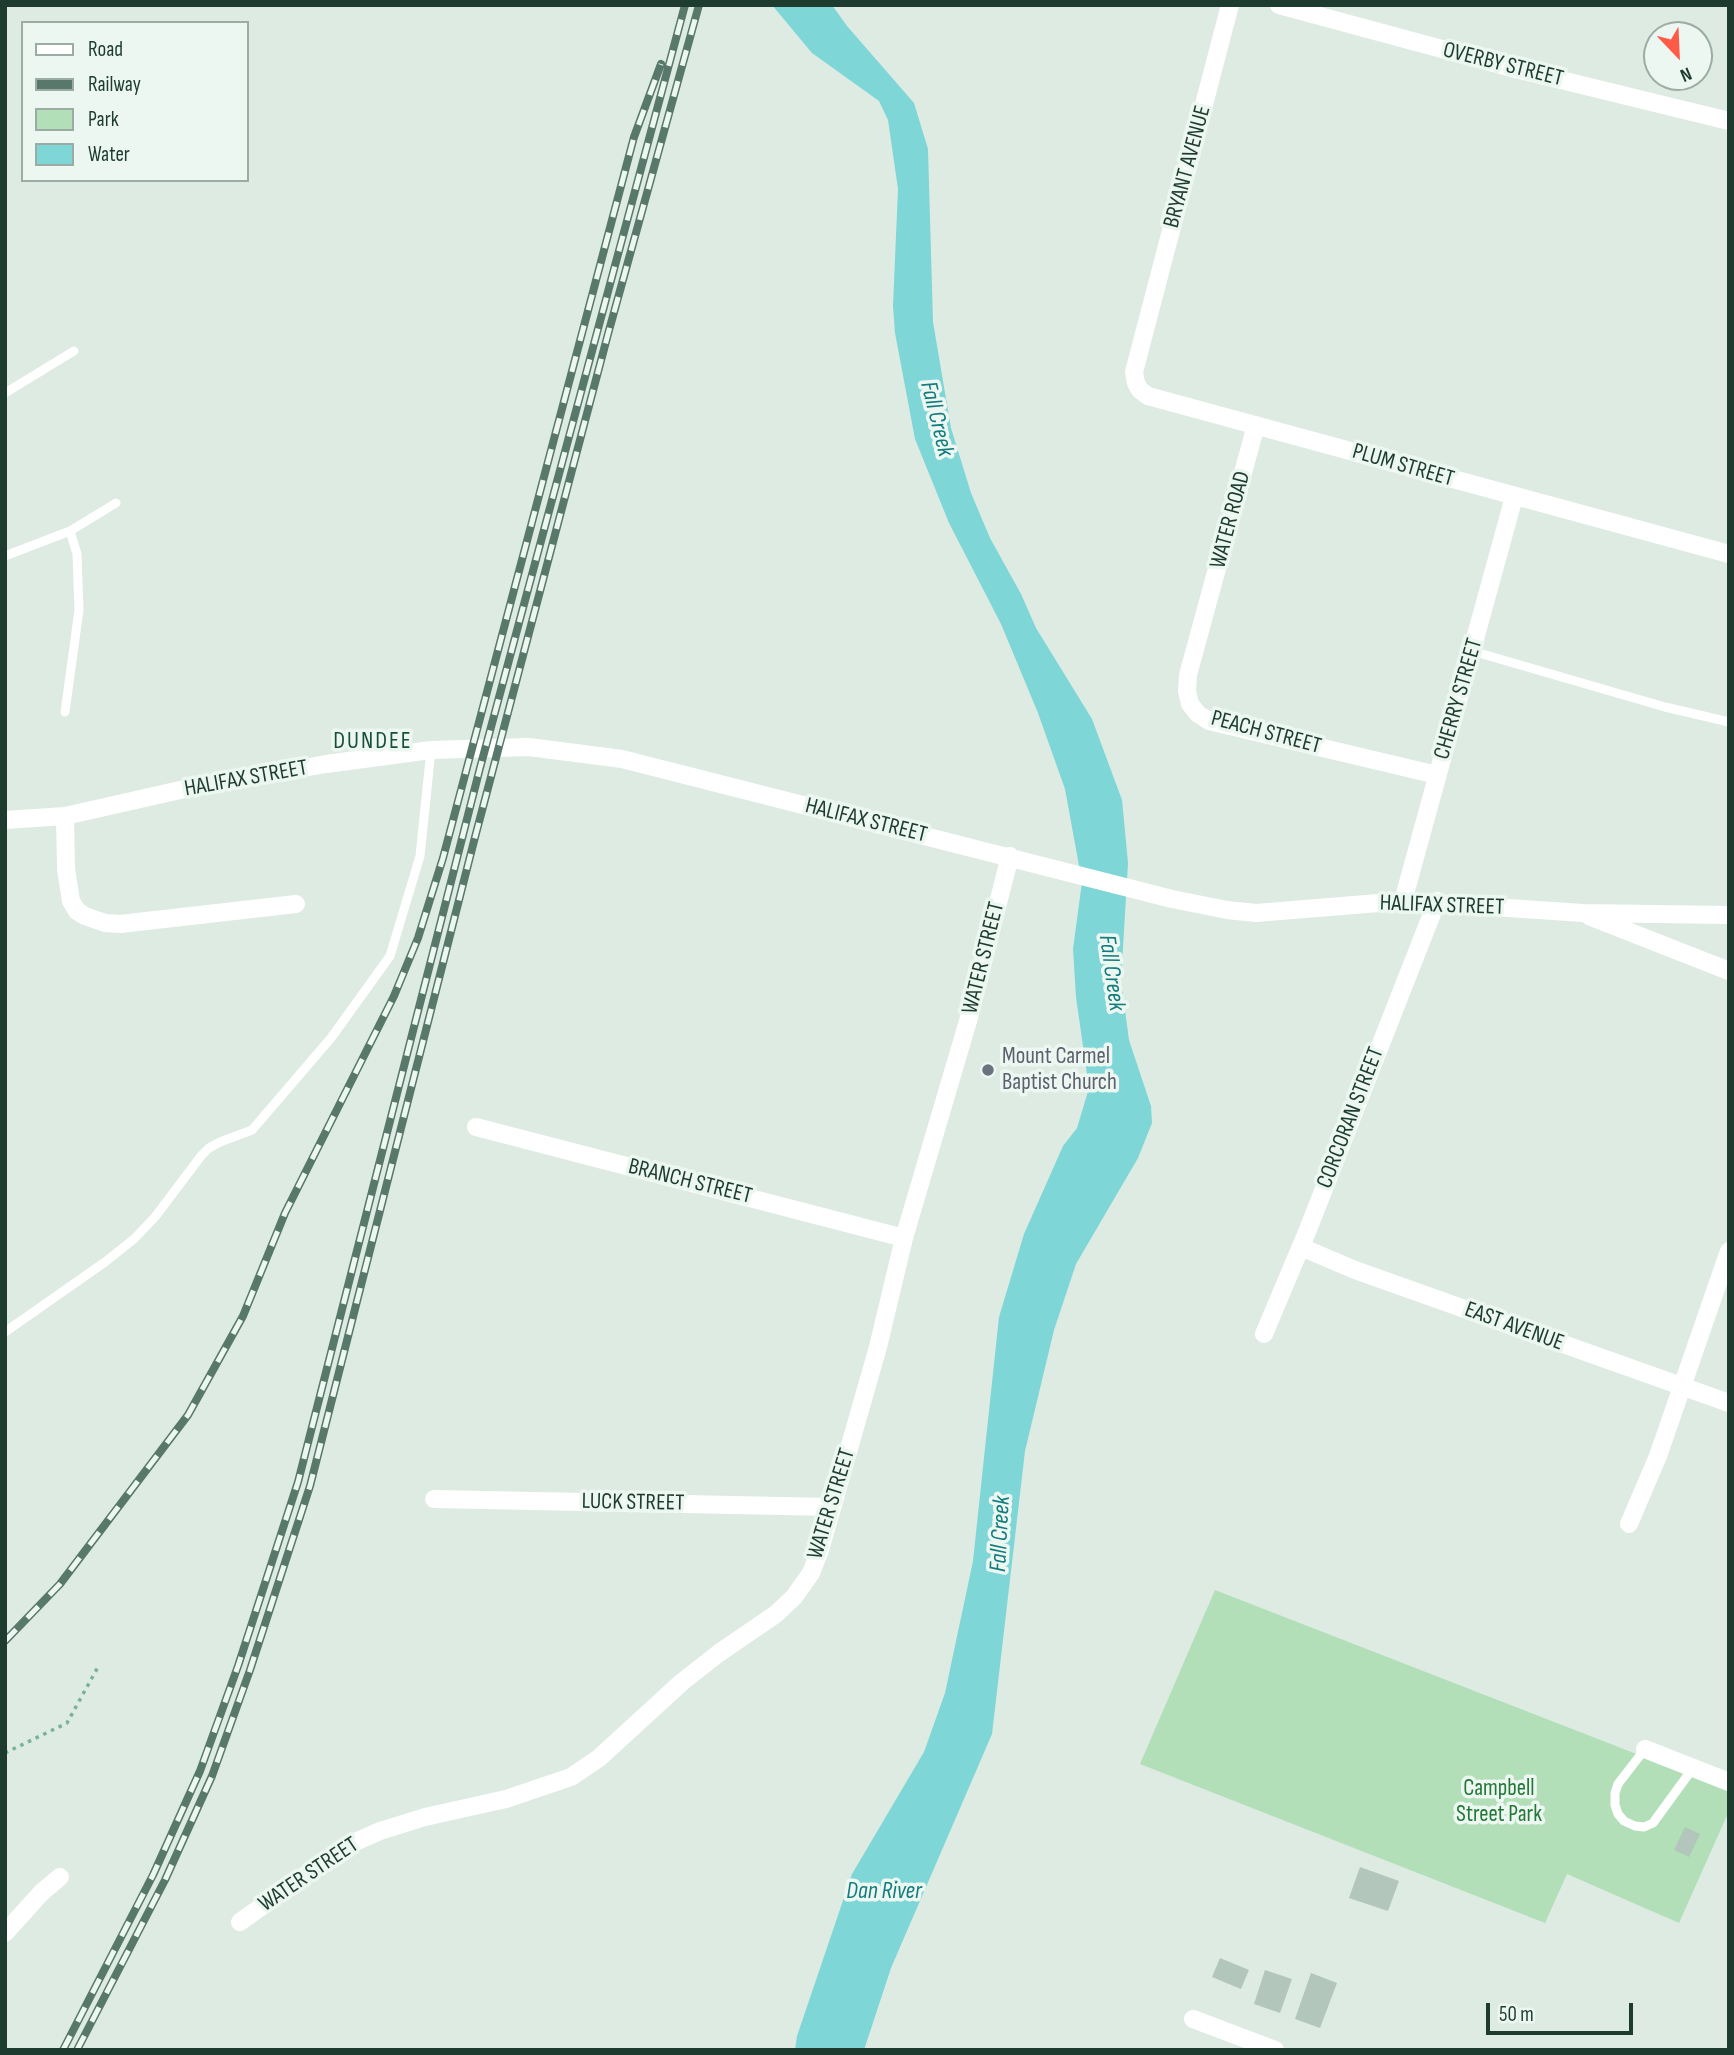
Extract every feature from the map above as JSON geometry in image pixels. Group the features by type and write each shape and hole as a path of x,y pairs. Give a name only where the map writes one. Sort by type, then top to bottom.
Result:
{"street":[{"name":"BRYANT AVENUE","path":"1146,330 1230,5"},
{"name":"OVERBY STREET","path":"1279,5 1516,69 1729,121"},
{"name":"PLUM STREET","path":"1146,330 1134,372 1140,390 1148,396 1729,555"},
{"name":"WATER ROAD","path":"1205,614 1256,425"},
{"name":"CHERRY STREET","path":"1404,901 1514,497"},
{"name":"PEACH STREET","path":"1205,614 1188,675 1190,704 1198,714 1209,721 1437,775"},
{"name":"HALIFAX STREET","path":"5,820 65,816 189,788 326,764 431,750 529,747 622,759 1172,899 1227,910 1256,913 1404,901 1437,901 1583,913 1729,915"},
{"path":"65,816 66,869 71,901 77,911 85,916 106,923 120,924 296,904"},
{"name":"WATER STREET","path":"240,1922 346,1846 380,1831 425,1817 506,1799 571,1777 599,1759 682,1682 776,1614 794,1597 811,1573 820,1550 878,1347 904,1238 968,1021 1010,856"},
{"name":"CORCORAN STREET","path":"1264,1334 1437,901"},
{"path":"1583,913 1729,971"},
{"name":"BRANCH STREET","path":"476,1127 904,1238"},
{"name":"EAST AVENUE","path":"1301,1247 1355,1270 1729,1403"},
{"path":"1629,1524 1658,1456 1729,1251"},
{"name":"LUCK STREET","path":"434,1499 832,1507"},
{"path":"1645,1749 1729,1782"},
{"path":"5,1933 42,1892 60,1877"},
{"path":"1194,2019 1275,2050"}],"lane":[{"path":"5,393 74,351"},
{"path":"5,556 70,530 116,503"},
{"path":"65,712 79,610 77,554 70,530"},
{"path":"1472,651 1665,707 1729,722"},
{"path":"5,1332 134,1239 155,1217 201,1156 220,1142 252,1129 331,1038 390,956 420,856 431,750"},
{"path":"1645,1749 1618,1784 1615,1793 1618,1814 1624,1821 1635,1826 1644,1827 1653,1823 1693,1768"}],"path":[{"path":"5,1753 67,1723 98,1667"}],"green space":[{"name":"Campbell Street Park","path":"1215,1590 1729,1790 1729,1811 1679,1923 1567,1874 1545,1923 1140,1764"}],"water":[{"name":"Dan River","path":"772,5 832,5 914,103 928,149 933,322 951,428 971,493 990,538 1021,594 1036,628 1092,719 1122,800 1128,863 1121,981 1129,1040 1151,1106 1152,1123 1138,1158 1076,1264 1054,1330 1025,1451 992,1734 891,1968 864,2050 795,2050 797,2036 852,1874 924,1752 945,1693 973,1561 999,1317 1024,1234 1063,1146 1077,1128 1089,1088 1076,997 1073,949 1082,882 1065,789 1038,713 1001,624 949,523 915,439 895,333 893,306 898,189 888,120 879,101 812,53"}],"building":[{"path":"1685,1827 1700,1834 1689,1857 1674,1850"},
{"path":"1360,1867 1399,1881 1388,1911 1349,1898"},
{"path":"1220,1958 1249,1970 1241,1989 1212,1977"},
{"path":"1265,1970 1292,1979 1280,2013 1254,2004"},
{"path":"1311,1973 1337,1983 1320,2028 1295,2019"}],"railway":[{"path":"63,2050 153,1875 200,1771 238,1666 298,1482 480,768 685,5"},
{"path":"77,2050 165,1880 212,1776 310,1486 474,841 608,334 699,5"},
{"path":"5,1641 60,1584 188,1415 243,1316 285,1213 394,996 418,938 443,858 634,137 661,64"}],"place":[{"name":"Mount Carmel Baptist Church","path":"988,1070"}],"district":[{"name":"DUNDEE","path":"373,742"}],"water label":[{"name":"Fall Creek","path":"936,419"},
{"name":"Fall Creek","path":"1111,973"},
{"name":"Fall Creek","path":"1001,1534"}]}
